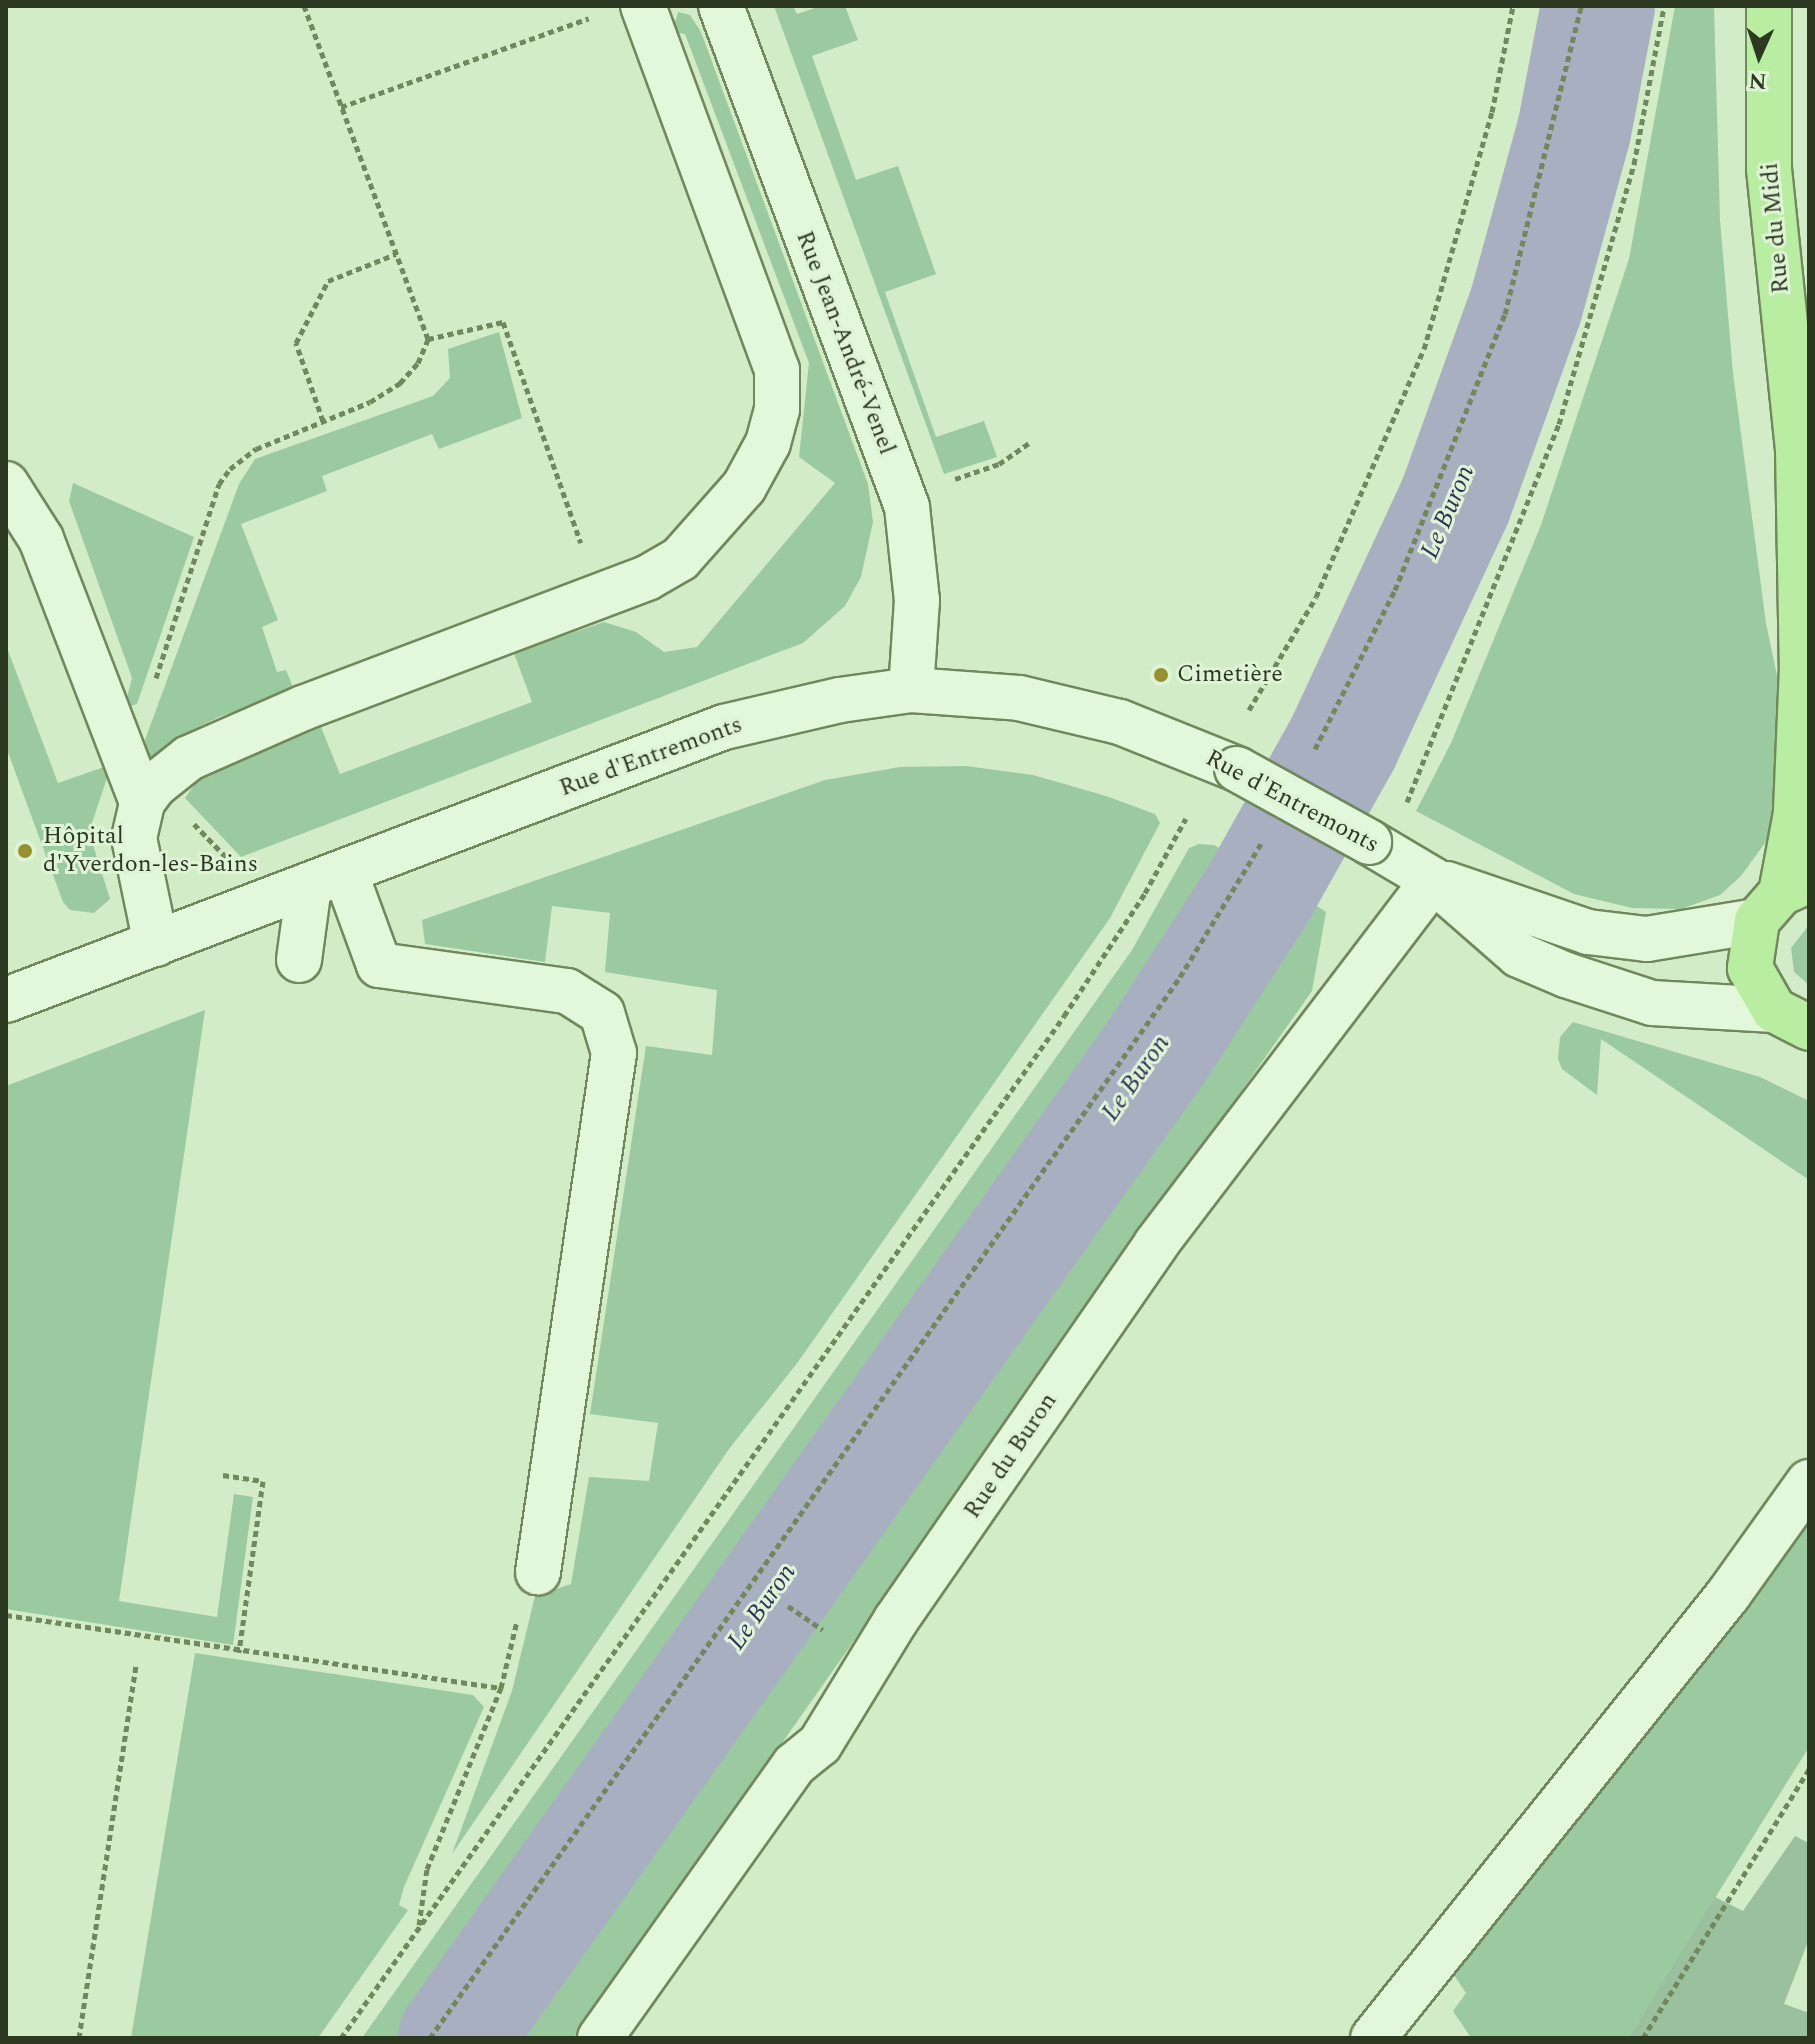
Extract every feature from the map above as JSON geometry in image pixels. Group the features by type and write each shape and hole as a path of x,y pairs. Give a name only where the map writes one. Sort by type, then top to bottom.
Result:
{"main road":[{"name":"Rue du Midi","path":"1769,6 1769,169 1798,448 1802,667 1796,813 1782,898 1750,968 1791,1019"},
{"name":"Rue du Midi","path":"1798,448 1809,491"}],"street":[{"path":"156,944 134,838 142,802 189,758 303,708 600,595 680,559 744,487 768,443 777,409 777,370 643,6"},
{"name":"Rue Jean-André-Venel","path":"721,6 907,507 917,600 911,690"},
{"path":"6,484 41,539 142,802"},
{"name":"Rue d'Entremonts","path":"6,1000 724,727 911,690 1019,698 1082,711 1237,769 1369,842 1433,880 1519,955 1566,975 1652,1003 1791,1019"},
{"path":"299,960 327,879"},
{"path":"327,879 379,965 567,991 602,1013 614,1053 538,1572"},
{"name":"Rue d'Entremonts","path":"1433,880 1588,932 1647,939 1782,898"},
{"name":"Rue du Buron","path":"600,2038 794,1765 820,1744 896,1620 1156,1244 1433,880"},
{"path":"1373,2038 1728,1595 1809,1482"}],"path":[{"path":"115,736 143,718 219,484 239,459 400,383 418,363 428,339 304,6"},
{"path":"1249,710 1316,597 1424,349 1492,112 1513,6"},
{"path":"1309,761 1395,590 1505,314 1581,6"},
{"path":"1398,802 1406,806 1431,733 1559,424 1634,164 1664,6"},
{"path":"341,107 594,17"},
{"path":"323,421 296,343 328,281 396,254"},
{"path":"428,339 503,322 600,595"},
{"path":"948,481 999,464 1030,442"},
{"path":"341,2038 1064,1016 1145,893 1186,818"},
{"path":"430,2038 1180,977 1264,838"},
{"path":"223,1475 263,1481 239,1652"},
{"path":"419,1928 427,1869 501,1688 514,1646 522,1583 538,1572"},
{"path":"788,1606 829,1633"},
{"path":"6,1615 239,1652 501,1688"},
{"path":"79,2038 136,1665"},
{"path":"1643,2038 1809,1769"}],"green space":[{"path":"774,6 793,6 797,14 821,6 845,6 858,40 812,56 856,180 898,166 936,274 885,292 936,437 984,421 997,457 944,474"},
{"path":"1675,6 1714,6 1720,220 1733,373 1766,623 1785,714 1773,832 1741,876 1720,895 1681,909 1632,908 1574,894 1416,811 1451,743 1541,525 1629,259"},
{"path":"678,12 690,15 701,32 868,484 873,522 861,577 845,606 803,643 241,857 185,798 197,781 225,762 321,727 340,774 532,702 514,653 604,622 636,632 664,652 697,647 835,483 799,457 809,363 685,34 672,32"},
{"path":"499,332 522,418 439,449 432,434 322,476 327,491 241,524 278,620 262,627 277,672 286,670 295,692 221,716 192,730 154,759 146,757 145,740 239,484 255,459 433,396 450,378 448,349"},
{"path":"73,483 194,537 137,704 131,706 126,701 132,678 69,501"},
{"path":"6,645 58,783 104,767 107,778 89,832 110,899 94,913 70,910 63,902 6,747"},
{"path":"966,766 1033,775 1106,796 1155,814 1160,823 1110,918 798,1362 729,1449 452,1854 512,1691 535,1596 571,1584 589,1477 649,1481 658,1423 590,1414 646,1046 712,1055 717,990 605,972 610,913 552,906 545,962 425,944 422,920 825,780 900,767"},
{"path":"1199,844 1214,845 1244,862 1214,914 421,2038 362,2038 1132,950 1189,848"},
{"path":"1287,886 1326,912 1312,991 574,2038 482,2038 1225,986"},
{"path":"1809,925 1809,985 1794,972 1791,948"},
{"path":"205,1010 119,1601 217,1617 234,1494 253,1497 233,1645 6,1609 6,1086"},
{"path":"1573,1022 1760,1077 1809,1101 1809,1180 1601,1039 1597,1095 1562,1069 1558,1059 1560,1037"},
{"path":"1809,1516 1809,1747 1628,2038 1471,2038 1453,2011 1466,1993 1452,1972"},
{"path":"195,1653 473,1695 484,1707 404,1887 399,1905 408,1910 318,2038 131,2038"},
{"path":"1795,1836 1809,1843 1809,1939 1784,2004 1809,2013 1809,2038 1628,2038 1715,1897 1743,1911"}],"waterway":[{"name":"Le Buron","path":"455,2038 1157,1051 1260,891 1343,743 1455,502 1526,305 1574,131 1598,6"}],"place":[{"name":"Cimetière","path":"1161,675"},
{"name":"Hôpital d'Yverdon-les-Bains","path":"25,851"}]}
